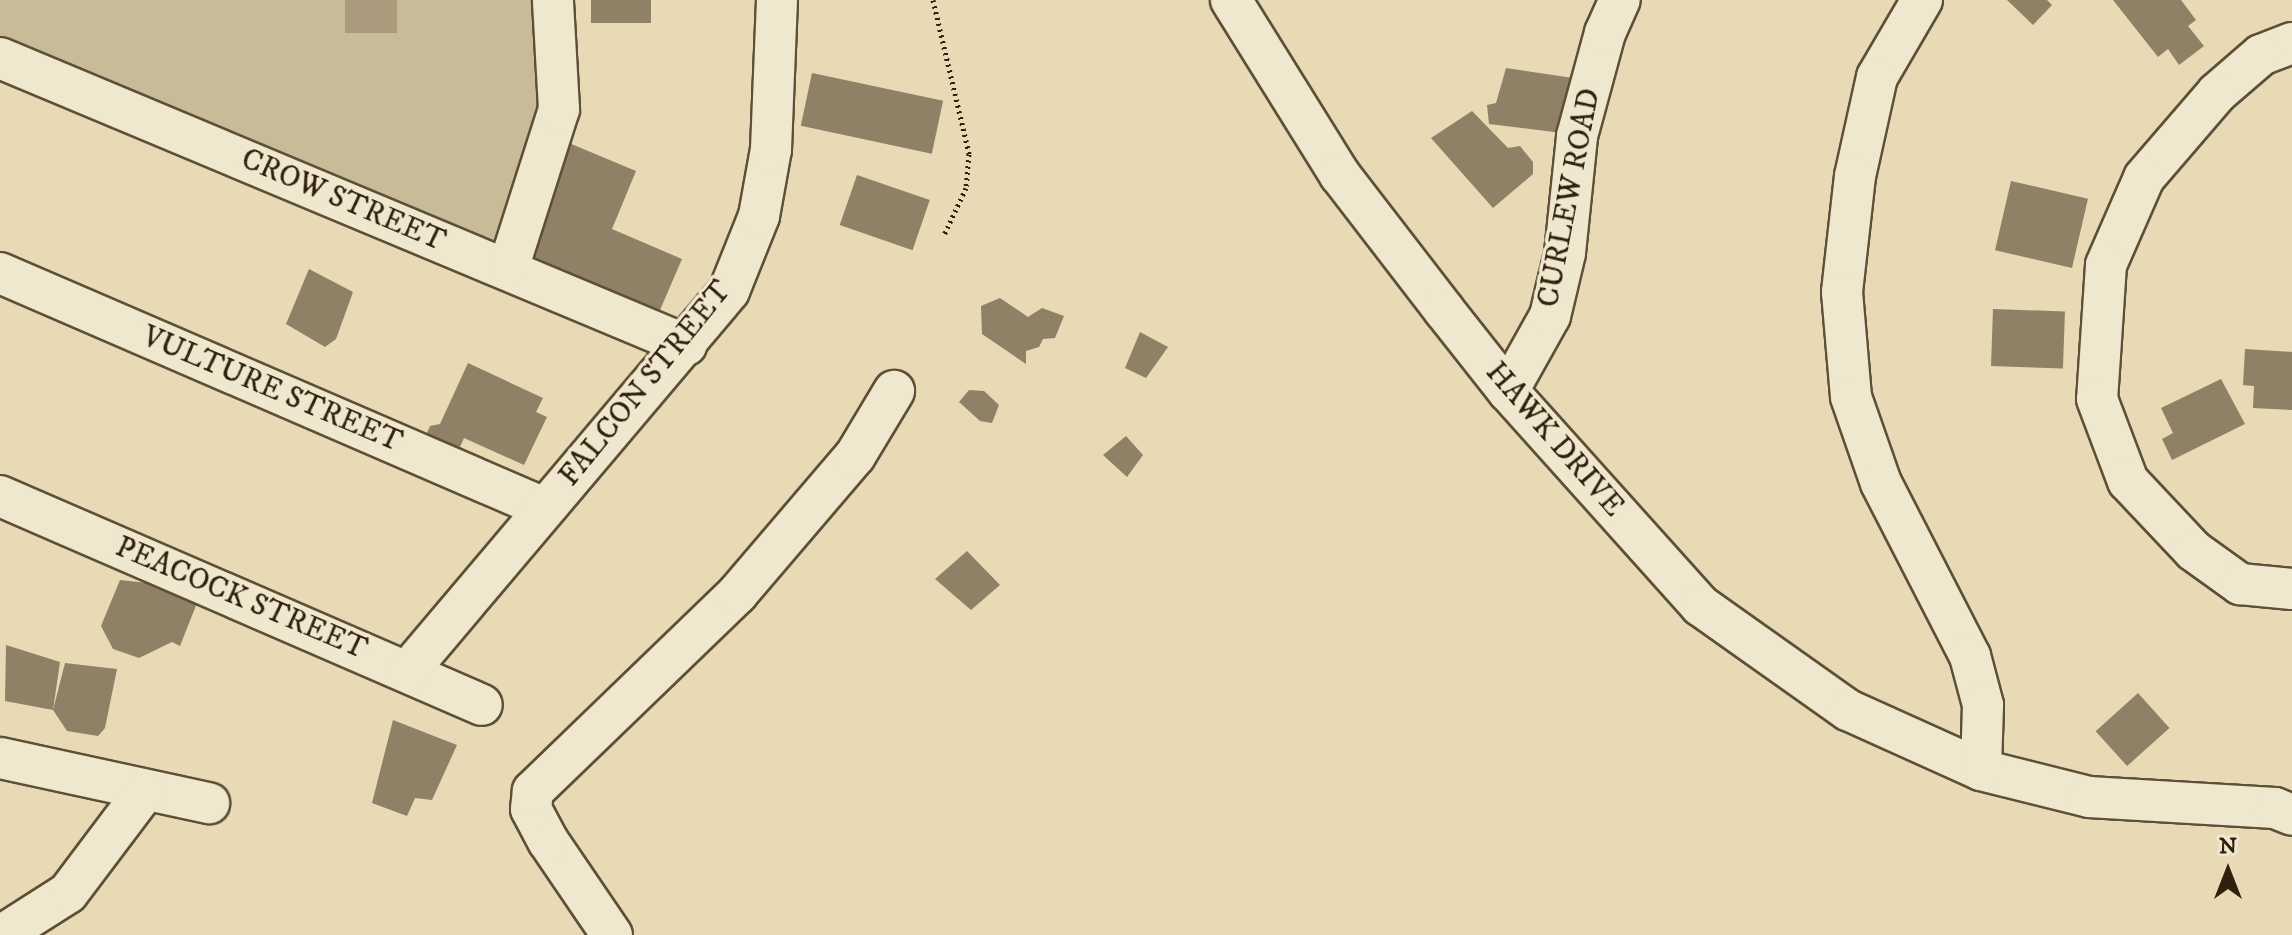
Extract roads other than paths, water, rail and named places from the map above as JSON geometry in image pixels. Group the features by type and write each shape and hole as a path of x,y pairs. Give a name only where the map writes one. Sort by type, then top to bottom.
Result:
{"street":[{"path":"508,269 559,109 553,0"},
{"name":"FALCON STREET","path":"408,671 729,291 759,216 771,149 777,0"},
{"name":"CURLEW ROAD","path":"1508,391 1550,316 1565,253 1577,136 1605,33 1620,0"},
{"path":"1922,0 1877,77 1855,176 1842,292 1851,397 1881,483 1970,656 1983,705 1981,770"},
{"name":"HAWK DRIVE","path":"1245,6 1340,175 1508,391 1701,606 1848,710 1981,770 2089,797 2275,808 2292,815"},
{"path":"2292,43 2261,55 2217,93 2144,178 2106,265 2097,399 2128,481 2194,551 2240,584 2292,589"},
{"name":"CROW STREET","path":"0,58 686,345"},
{"name":"VULTURE STREET","path":"0,273 544,508"},
{"path":"612,935 548,841 531,809 533,791 737,594 855,456 894,391"},
{"name":"PEACOCK STREET","path":"0,496 482,705"},
{"path":"0,758 144,792 209,803"},
{"path":"2,935 68,893 144,792"}]}
